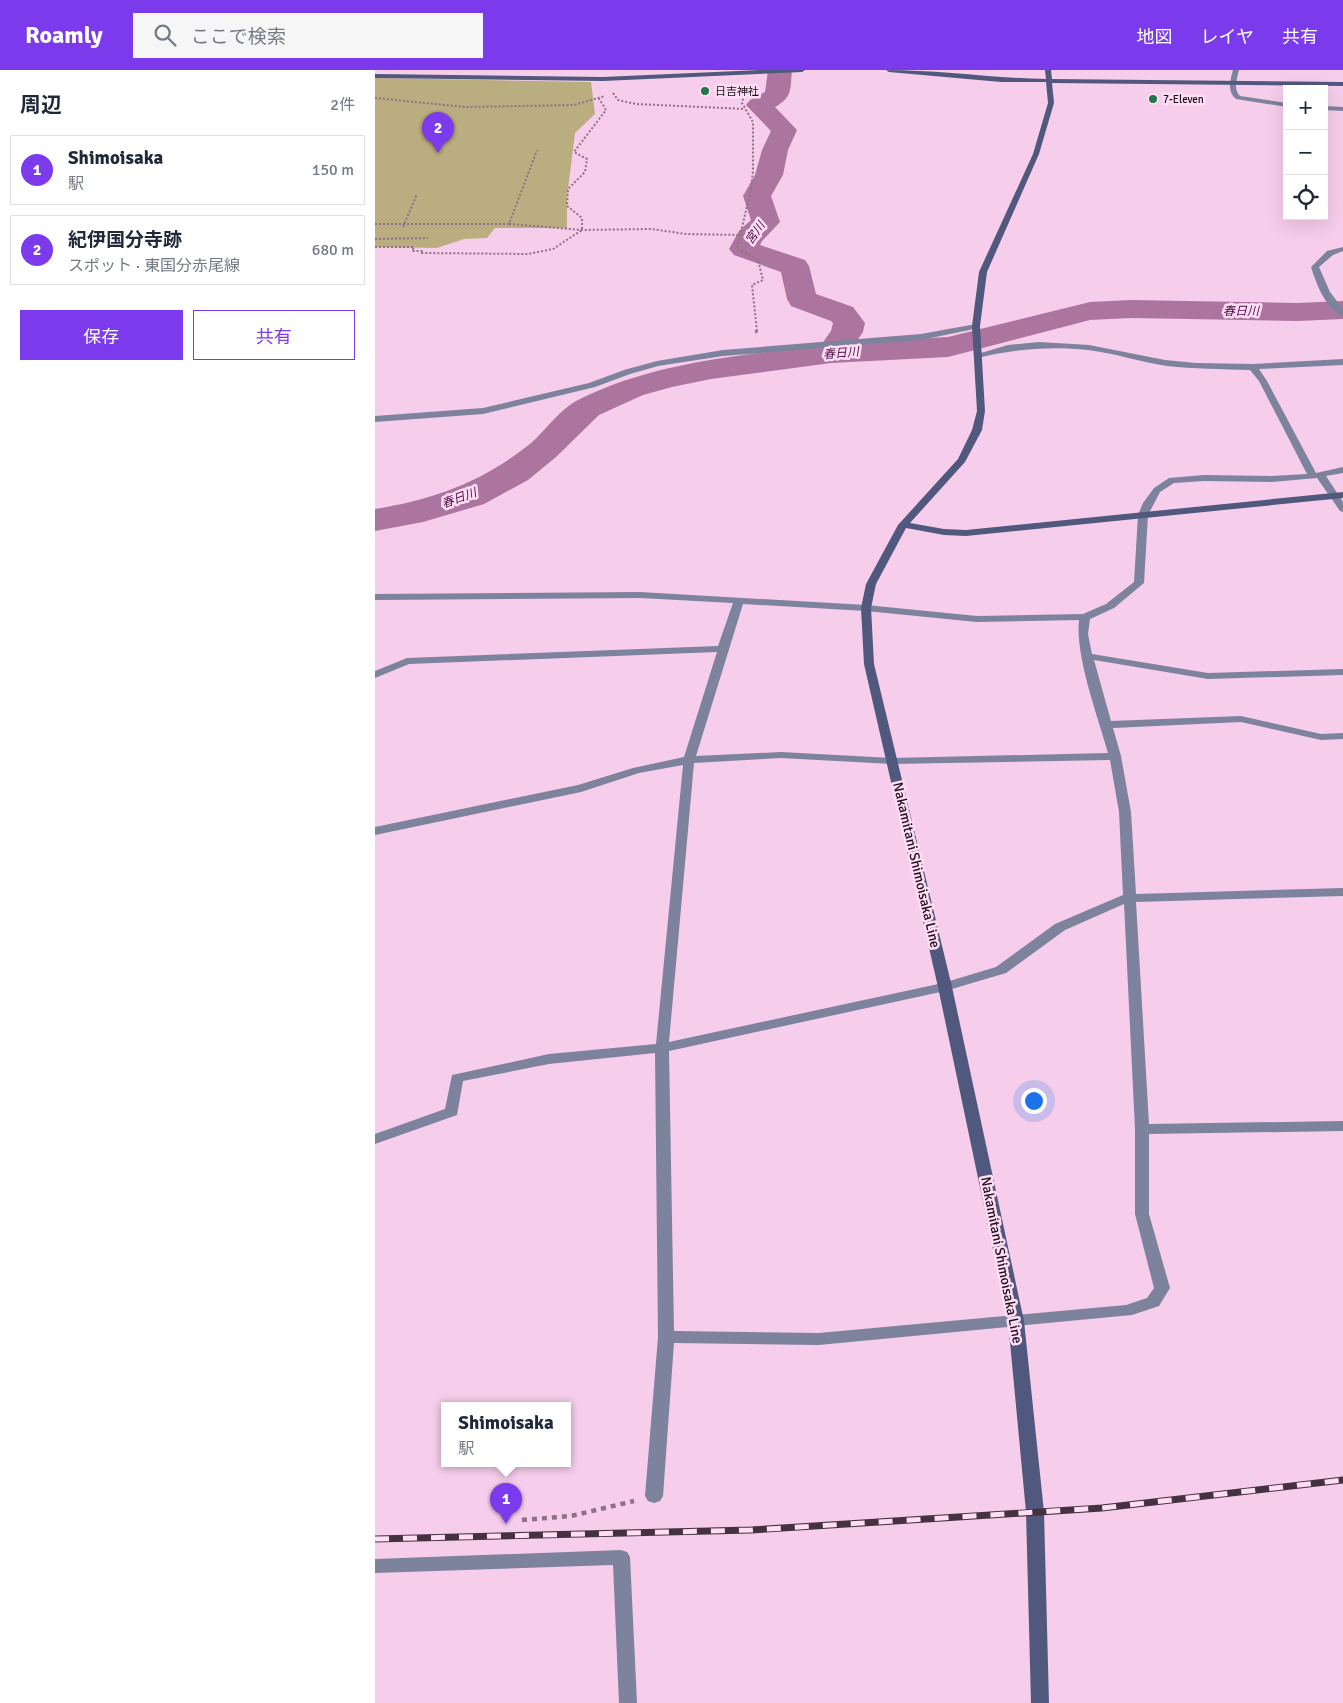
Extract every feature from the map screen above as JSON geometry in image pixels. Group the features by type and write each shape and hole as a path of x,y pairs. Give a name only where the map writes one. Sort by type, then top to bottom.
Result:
{"main road":[{"path":"375,76 603,79 802,70"},
{"path":"889,70 1001,80 1343,84"},
{"name":"Nakamitani Shimoisaka Line","path":"1041,1703 1035,1512 1016,1321 945,987 869,664 865,608 871,584 903,525 962,460 977,430 981,411 976,328 983,272 1036,154 1047,124 1051,102 1047,70"},
{"path":"903,525 944,532 966,533 1338,496"}],"street":[{"path":"1237,70 1233,84 1234,94 1239,98 1247,101 1283,105"},
{"path":"1328,108 1343,109"},
{"path":"1343,249 1330,253 1315,267 1319,282 1334,305 1343,314"},
{"path":"375,419 483,411 592,385 627,372 657,364 723,353 921,337 976,328"},
{"path":"978,354 1008,348 1055,346 1089,348 1165,363 1253,367 1343,362"},
{"path":"1253,367 1263,380 1317,475 1338,496 1343,509"},
{"path":"375,597 640,594 865,608 977,619 1085,617 1110,606 1139,582 1143,515 1148,503 1157,490 1172,480 1273,478 1317,475 1343,470"},
{"path":"654,1496 666,1337 662,1048 689,760 739,601"},
{"path":"666,1337 819,1339 1016,1321 1126,1310 1153,1302 1163,1288 1142,1214 1142,1129 1125,812 1115,756 1087,656 1083,634 1085,617"},
{"path":"375,675 407,661 724,649"},
{"path":"1087,656 1208,676 1343,672"},
{"path":"1106,725 1241,719 1321,737 1343,736"},
{"path":"375,832 581,788 637,770 689,760 781,755 892,760 1115,756"},
{"path":"375,1139 452,1112 457,1078 549,1059 662,1048 945,987 1001,970 1060,927 1129,898 1343,892"},
{"path":"1142,1129 1343,1126"},
{"path":"375,1566 621,1557 628,1703"}],"path":[{"path":"750,73 742,103 753,122 753,171 751,190 737,249 758,260 763,280 752,285 757,336 764,350"},
{"path":"603,79 616,85 613,95"},
{"path":"613,95 618,100 636,104 745,109"},
{"path":"375,98 465,107 573,105 598,97 613,95"},
{"path":"582,230 582,218 567,206 568,189 585,172 587,159 574,152 606,110 598,97"},
{"path":"509,224 537,150"},
{"path":"404,225 417,194"},
{"path":"375,224 509,224 582,230 651,229 686,234 740,235"},
{"path":"375,246 414,247 412,251 423,251 422,253 528,254 553,249 582,230"},
{"path":"375,238 428,238"},
{"path":"393,246 397,238"},
{"path":"522,1520 571,1516 654,1496"}],"shaded area":[{"path":"375,78 591,82 595,114 575,133 567,197 567,228 495,228 487,238 464,239 437,248 375,247"}],"waterway":[{"name":"宮川","path":"780,70 777,96 759,105 784,130 775,150 769,175 757,196 766,222 749,237 744,249 794,266 802,299 842,314 849,323 847,332 831,353"},
{"name":"春日川","path":"831,353 948,347 1090,311 1131,309 1297,312 1343,310"},
{"name":"春日川","path":"375,520 410,514 471,496 515,472 544,450 587,408 631,388 711,369 831,353"}],"railway":[{"path":"375,1539 751,1530 1102,1508 1343,1480"}],"place":[{"name":"日吉神社","path":"705,91"},
{"name":"7-Eleven","path":"1153,99"},
{"name":"紀伊国分寺跡","path":"438,153"},
{"name":"Shimoisaka","path":"506,1524"}]}
